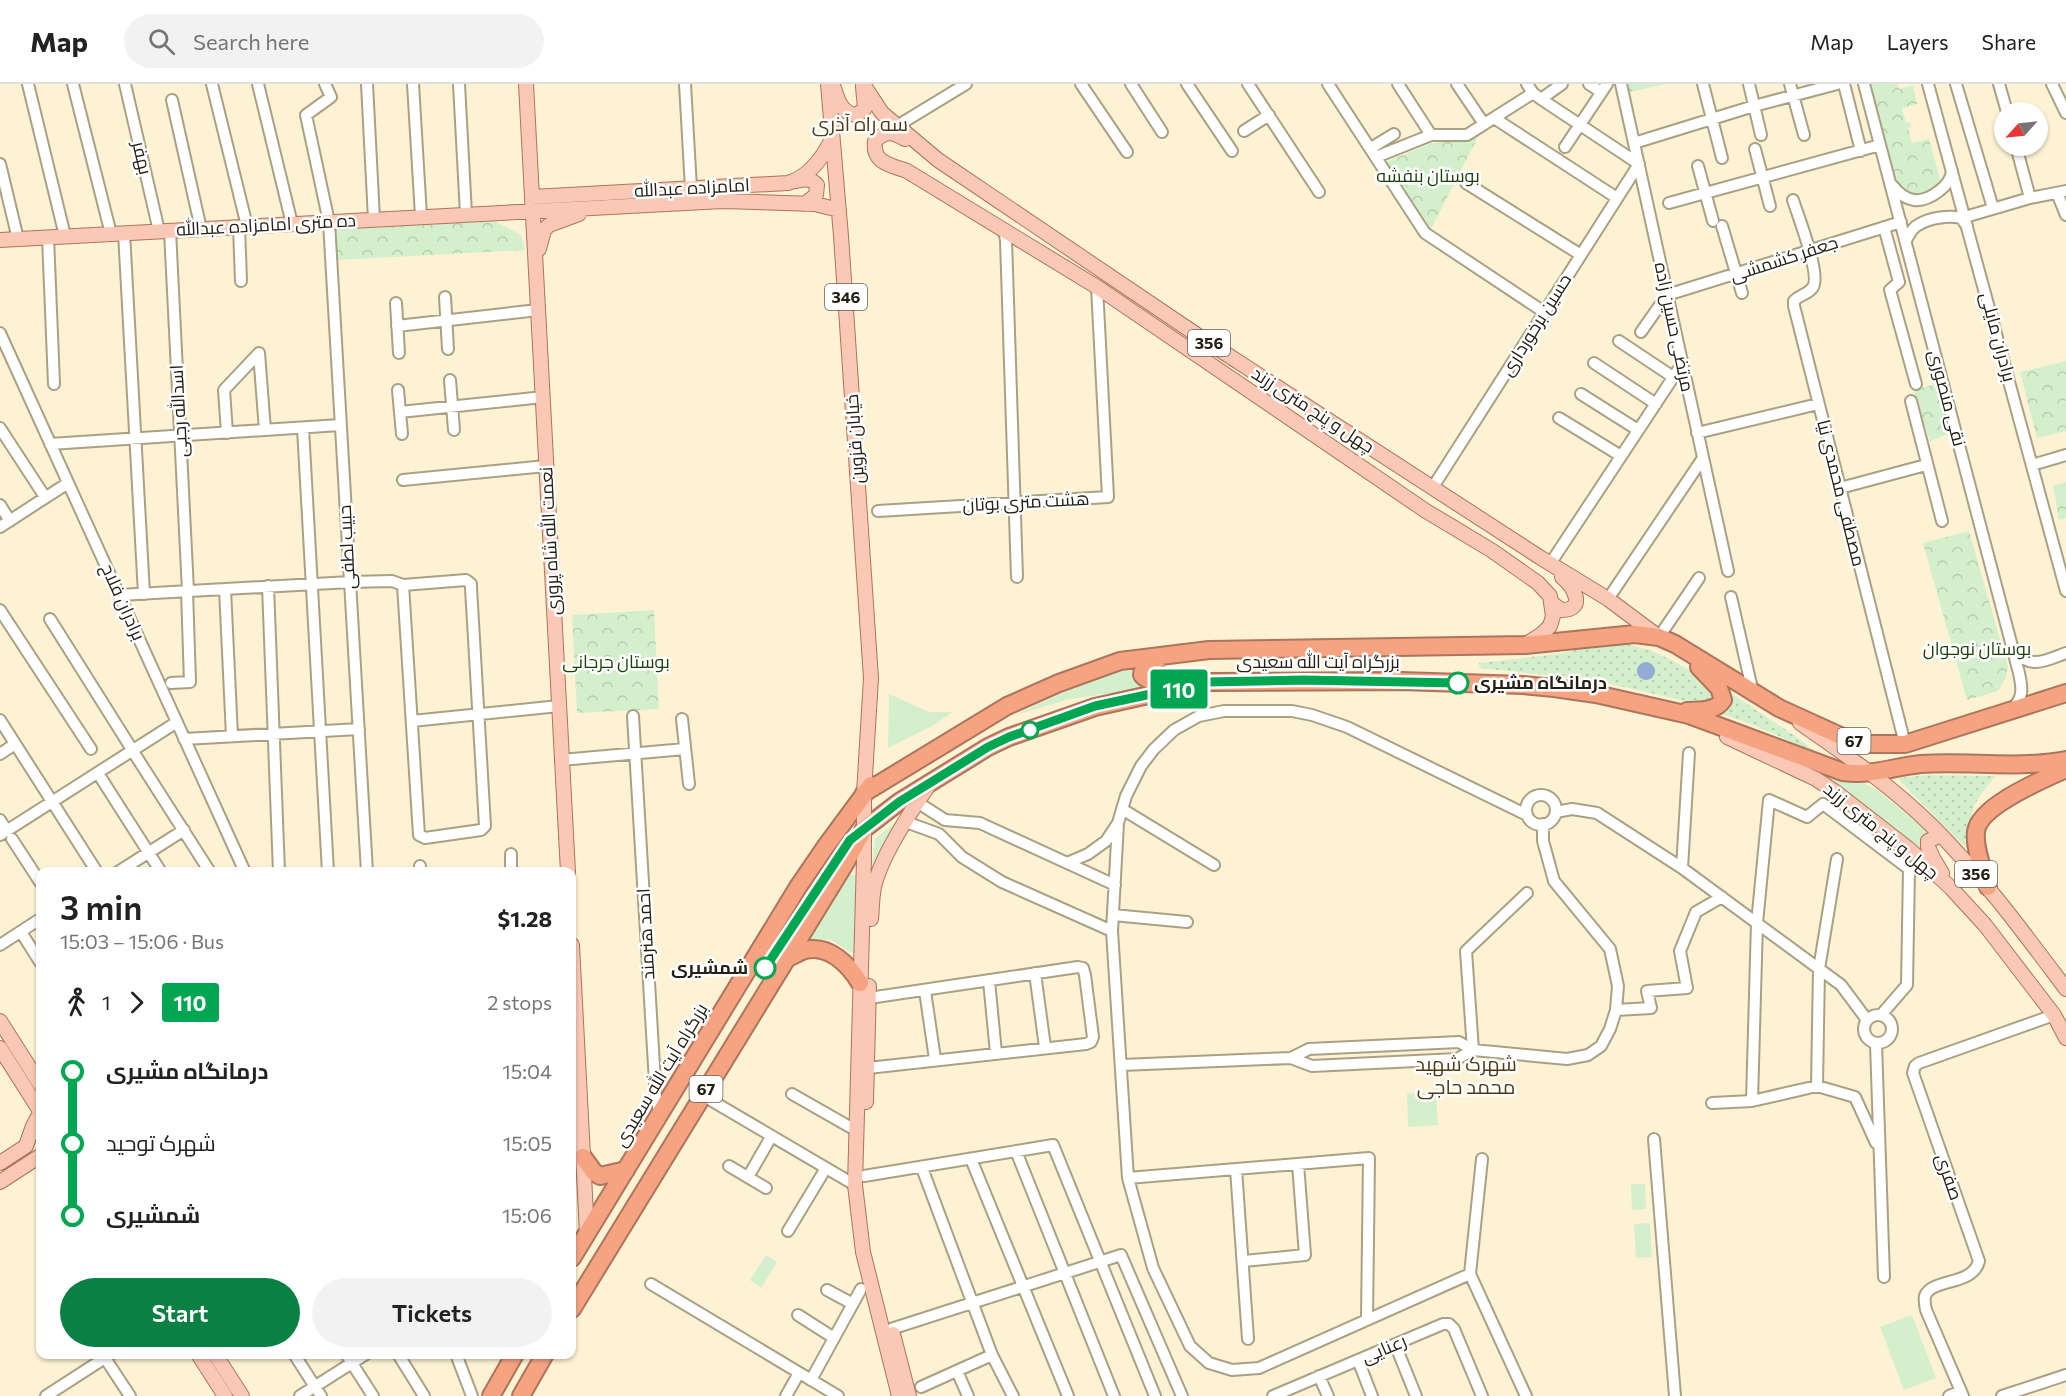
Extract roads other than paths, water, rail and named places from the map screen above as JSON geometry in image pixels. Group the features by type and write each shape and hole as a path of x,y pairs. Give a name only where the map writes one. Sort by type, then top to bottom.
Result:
{"highway":[{"name":"بزرگراه آیت الله سعیدی","path":"576,1251 798,887 864,793 1008,706 1059,683 1120,661 1209,650 1525,645 1614,634 1635,634 1667,640 1779,708 1858,742 1868,744 1905,744 2066,693"},
{"path":"1667,640 1719,688 1723,700 1719,706 1711,709 1671,711"},
{"path":"1166,655 1147,665 1142,675 1151,682 1178,680 1207,682"},
{"name":"بزرگراه آیت الله سعیدی","path":"576,1302 864,829 886,811 988,747 1020,733 1095,706 1207,682 1401,681 1523,685 1596,694 1706,721 1843,772 1872,774 1919,765 2014,765 2066,760"},
{"path":"1988,887 1976,841 1976,830 1982,819 2004,800 2066,769"},
{"path":"787,958 806,950 827,952 851,968 860,983"},
{"path":"583,1157 594,1172 600,1176 626,1170"},
{"path":"491,1396 512,1359"},
{"path":"521,1396 542,1359"}],"main road":[{"name":"نعمت الله شاه پروری","path":"526,84 568,867"},
{"path":"830,84 845,112 857,115 865,108 863,85"},
{"name":"خیابان قزوین","path":"830,84 871,678 864,829"},
{"name":"چهل و پنج متری زرند","path":"863,85 882,114 923,149"},
{"name":"چهل و پنج متری زرند","path":"1552,603 1545,589 1491,550 1426,511 1097,287 907,171 879,161 875,155 875,141 886,132 894,133 923,149 1200,337 1545,561 1608,599 1667,640"},
{"path":"794,182 816,164 832,139"},
{"path":"794,182 809,179 817,185 816,195 805,204"},
{"name":"امامزاده عبدالله","path":"532,203 691,188 794,182"},
{"name":"امامزاده عبدالله","path":"532,203 601,208 723,201 805,204 839,210"},
{"name":"ده متری امامزاده عبدالله","path":"0,240 507,212 532,203"},
{"path":"535,259 544,230 549,225 563,218 601,208"},
{"path":"507,212 522,222 534,241"},
{"path":"1545,561 1568,582 1576,594 1575,604 1571,609 1561,610 1552,603"},
{"path":"1525,645 1550,626 1552,603"},
{"name":"چهل و پنج متری زرند","path":"1779,708 1872,774 1941,835 1988,887 2066,989"},
{"name":"چهل و پنج متری زرند","path":"1671,711 1816,779 1838,793 1909,849 1951,888 1985,925 2054,1016 2066,1038"},
{"path":"899,1396 860,1181 863,1068 874,887 887,854 930,783"},
{"path":"863,1068 860,983 864,829"},
{"path":"1941,835 1928,841 1928,847 1951,888"},
{"path":"0,1021 36,1078"},
{"path":"0,1048 36,1106"},
{"path":"576,1064 586,1233"},
{"path":"0,1163 26,1146 36,1120"},
{"path":"0,1182 36,1160"},
{"path":"887,1330 909,1396"},
{"path":"201,1359 225,1396"},
{"path":"218,1359 242,1396"}],"street":[{"path":"28,84 65,236"},
{"path":"73,84 117,233 136,438 144,594"},
{"path":"212,84 243,226 241,281"},
{"path":"258,84 292,224"},
{"name":"حبیب لطفی","path":"326,84 331,97 306,115 329,222 367,867"},
{"path":"367,84 374,219"},
{"path":"413,84 421,216"},
{"path":"459,84 466,214"},
{"path":"685,84 691,188"},
{"path":"897,126 966,84"},
{"path":"1081,84 1127,152"},
{"path":"1131,84 1162,132"},
{"path":"1187,84 1232,151"},
{"path":"1248,84 1319,192"},
{"path":"1328,84 1425,233 1544,312"},
{"path":"1398,84 1431,135"},
{"path":"1457,84 1489,121 1617,198"},
{"path":"1374,153 1431,135 1467,135 1534,92 1562,84"},
{"path":"1565,147 1604,88 1589,84"},
{"name":"مرتضی حسین زاده","path":"1621,84 1728,571"},
{"path":"1703,84 1722,158"},
{"path":"1749,84 1761,135"},
{"path":"1790,84 1804,135"},
{"path":"1634,142 1837,84"},
{"path":"1845,84 1861,151"},
{"name":"نقی منصوری","path":"1864,84 2014,650 2022,694 2020,701 2011,711"},
{"name":"برادران مایلی","path":"1928,84 2066,591"},
{"path":"1956,84 1993,208"},
{"path":"1999,84 2004,102"},
{"path":"2052,84 2066,113"},
{"name":"بهفر","path":"129,85 165,231"},
{"path":"1534,92 1639,164"},
{"path":"172,100 201,229"},
{"path":"1244,131 1269,115"},
{"path":"1374,153 1394,134"},
{"path":"1669,203 1880,145"},
{"path":"1755,149 1770,206"},
{"path":"2019,156 2030,198"},
{"path":"0,164 18,239"},
{"name":"حسین برخورداری","path":"1433,487 1639,164"},
{"path":"1698,166 1705,193 1742,293"},
{"path":"1890,183 1900,196 1913,200 1924,200 1932,197 1949,181 1952,168"},
{"path":"1466,183 1581,255"},
{"path":"1965,217 2030,198 2061,192 2066,215"},
{"path":"1793,200 1810,251"},
{"path":"1906,240 1919,224 1950,216 1960,218 1969,229"},
{"name":"جعفر کشمشی","path":"1667,295 1901,222"},
{"path":"1884,227 1899,282 1890,290 1916,384"},
{"path":"1004,230 1017,577"},
{"name":"اسدالله رجبی","path":"165,231 180,436 190,682 171,683"},
{"path":"48,237 54,384"},
{"name":"مصطفی محمدی نیا","path":"1810,251 1815,284 1810,291 1797,297 1794,306 1905,744"},
{"name":"هشت متری بوتان","path":"878,511 1108,497 1097,287"},
{"path":"1641,332 1667,295"},
{"path":"445,297 448,349"},
{"path":"396,303 399,353"},
{"path":"398,326 538,310"},
{"name":"برادران فلاح","path":"0,333 5,358 50,444 243,867"},
{"path":"1619,340 1674,378"},
{"path":"226,433 224,390 259,353 265,430"},
{"path":"1594,363 1656,404"},
{"path":"1545,561 1621,456 1682,364"},
{"path":"450,380 454,430"},
{"path":"398,390 402,434"},
{"path":"1581,394 1638,430"},
{"path":"400,412 543,397"},
{"path":"1911,401 1942,521"},
{"path":"1697,433 1818,404"},
{"path":"1558,418 1621,456"},
{"path":"50,444 340,425"},
{"path":"0,428 45,497"},
{"path":"303,428 328,867"},
{"path":"2032,465 2066,455"},
{"path":"1608,599 1703,458"},
{"path":"1840,488 1926,465"},
{"path":"403,480 546,466"},
{"path":"0,528 68,483"},
{"path":"0,505 10,521"},
{"path":"1667,640 1699,578"},
{"path":"119,595 350,582 392,581 403,585 463,579 469,582 485,828 479,831 425,838 419,835 403,585"},
{"path":"268,586 279,867"},
{"path":"225,589 232,736"},
{"path":"1731,597 1753,693"},
{"path":"0,609 91,749"},
{"path":"50,619 207,867"},
{"path":"2014,650 2027,662 2034,663 2066,653"},
{"path":"412,721 559,706"},
{"path":"1470,1274 1259,1368 1232,1370 1209,1363 1190,1346 1153,1268 1128,1178 1112,931 1118,823 1126,796 1141,766 1154,749 1173,730 1199,716 1224,711 1292,711 1347,727 1527,815 1533,822 1543,824 1551,820 1556,812 1556,806 1546,795 1536,795 1528,801 1527,815"},
{"name":"احمد هنرمند","path":"633,716 656,1099 660,1114"},
{"path":"682,719 689,784"},
{"path":"0,720 93,867"},
{"path":"6,835 52,802 134,752 177,722"},
{"path":"184,739 359,729"},
{"path":"0,754 15,744"},
{"path":"561,760 685,749"},
{"path":"1682,868 1689,753"},
{"path":"101,778 158,867"},
{"path":"1752,1101 1757,923 1769,800 1807,817 1823,804 1909,869 1907,986 1881,1015"},
{"path":"917,802 945,820 980,823 1115,885"},
{"path":"1122,809 1214,866"},
{"path":"1556,812 1572,809 1597,813 1682,868 1840,985 1867,1020"},
{"path":"0,820 6,835 36,876"},
{"path":"906,822 939,834 962,857 1002,882 1112,931"},
{"path":"1067,863 1088,854 1106,841 1118,823"},
{"path":"1291,1058 1309,1049 1459,1042 1473,1050 1567,1059 1588,1055 1601,1046 1616,1010 1618,986 1610,949 1554,881 1543,841 1543,824"},
{"path":"126,867 184,830"},
{"path":"511,854 512,867"},
{"path":"1817,1086 1819,969 1837,859"},
{"path":"1473,1050 1466,951 1527,893"},
{"path":"1616,1010 1651,1008 1647,991 1687,988 1680,951 1696,912 1722,897"},
{"path":"1113,915 1187,922"},
{"path":"0,945 36,923"},
{"path":"21,932 36,956"},
{"path":"863,1068 1091,1042 1093,1038 1085,975 1083,968 1078,967 869,998"},
{"path":"1035,973 1045,1047"},
{"path":"989,981 996,1053"},
{"path":"925,991 935,1059"},
{"path":"1876,1015 1881,1015 1889,1021 1892,1030 1888,1039 1876,1044 1868,1041 1864,1033 1864,1024 1876,1015"},
{"name":"صفری","path":"1962,1394 1926,1310 1924,1298 1928,1291 1970,1274 1977,1268 1979,1261 1913,1074 1915,1066 1919,1063 2054,1016"},
{"path":"1876,1044 1884,1277"},
{"path":"1122,1065 1291,1058 1312,1066 1323,1066 1457,1059 1473,1050"},
{"path":"1712,1103 1752,1101 1817,1086 1855,1097 1879,1150"},
{"path":"792,1094 860,1132"},
{"path":"702,1095 826,1168 860,1181 1053,1145 1155,1396"},
{"path":"748,1177 771,1137"},
{"path":"1654,1139 1675,1396"},
{"path":"1016,1151 1114,1396"},
{"path":"1128,1178 1369,1158 1367,1320"},
{"path":"971,1159 1068,1396"},
{"path":"1482,1159 1470,1274 1526,1396"},
{"path":"1244,1261 1305,1255 1298,1164"},
{"path":"729,1166 766,1188"},
{"path":"788,1232 826,1168"},
{"path":"922,1168 993,1355 1013,1396"},
{"path":"1236,1169 1248,1339"},
{"path":"887,1330 1121,1255 1182,1396"},
{"path":"651,1284 836,1396"},
{"path":"811,1380 861,1289"},
{"path":"827,1290 854,1304"},
{"path":"798,1315 834,1338"},
{"name":"رعنایی","path":"1273,1396 1286,1393 1319,1376 1443,1324 1449,1324 1454,1329 1482,1396"},
{"path":"1395,1344 1416,1396"},
{"path":"921,1387 993,1355"},
{"path":"46,1396 103,1359"},
{"path":"110,1359 130,1396"},
{"path":"297,1359 318,1391"},
{"path":"300,1396 318,1391 349,1359 373,1396"},
{"path":"401,1359 424,1396"},
{"path":"458,1359 472,1396"},
{"path":"1358,1360 1372,1396"},
{"path":"957,1371 968,1396"},
{"path":"786,1396 799,1373"},
{"path":"2002,1396 2066,1375"},
{"path":"1319,1376 1328,1396"},
{"path":"1949,1396 1962,1394"}],"water":[{"path":"1646,662 1652,665 1655,671 1652,677 1646,680 1640,677 1637,671 1640,665"}],"place":[{"name":"درمانگاه مشیری","path":"1458,683"},
{"name":"شمشیری","path":"765,968"}],"district":[{"name":"سه راه آذری","path":"860,124"},
{"name":"شهرک شهید محمد حاجی","path":"1466,1076"}],"park label":[{"name":"بوستان بنفشه","path":"1428,176"},
{"name":"بوستان نوجوان","path":"1977,649"},
{"name":"بوستان جرجانی","path":"616,662"}]}
